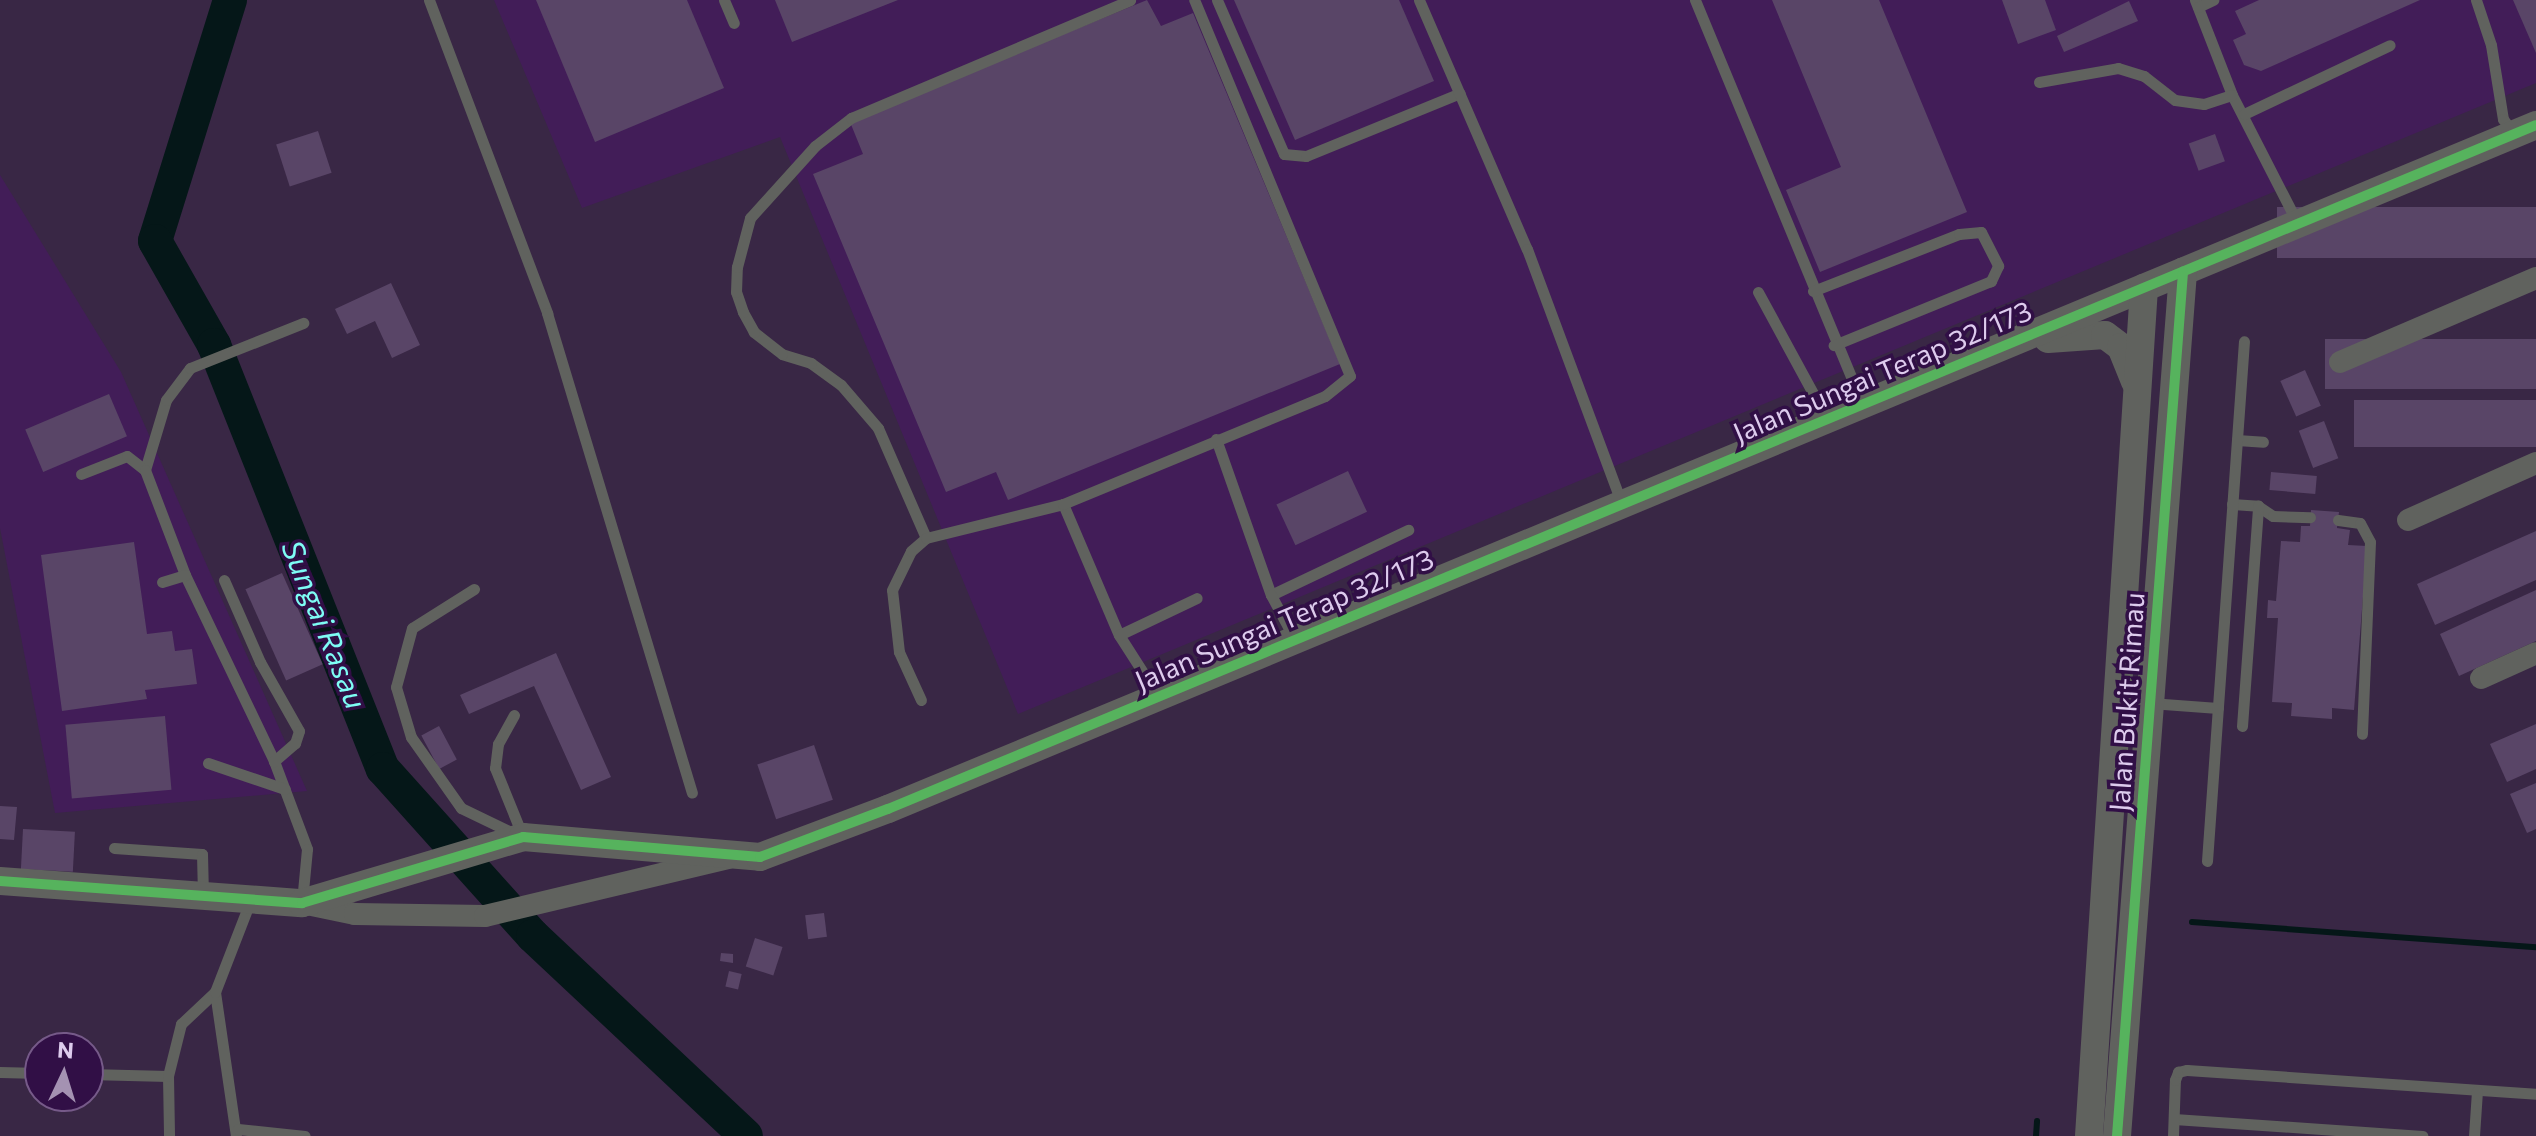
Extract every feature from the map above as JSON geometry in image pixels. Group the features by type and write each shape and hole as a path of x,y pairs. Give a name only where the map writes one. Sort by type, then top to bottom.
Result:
{"street":[{"name":"Jalan Sungai Terap 32/173","path":"0,881 302,903 449,856 523,837 729,858 760,857 874,815 2525,130"},
{"path":"2174,391 2192,303 2237,249"},
{"name":"Jalan Bukit Rimau","path":"2117,1136 2183,272"},
{"path":"2340,362 2536,278"},
{"name":"Jalan Bukit Rimau","path":"2089,1136 2144,288"},
{"path":"2008,345 2105,335 2121,347 2139,395"},
{"path":"2408,520 2536,463"},
{"path":"2481,678 2536,653"},
{"path":"302,903 355,914 485,916 729,858"}],"lane":[{"path":"429,0 547,313 692,793"},
{"path":"724,0 734,23"},
{"path":"926,538 878,428 841,385 811,363 782,354 754,332 743,312 736,292 737,267 750,218 815,146 851,118 1130,0"},
{"path":"921,700 899,652 892,590 911,551 926,538 1063,504 1325,396 1345,383 1350,369 1194,0"},
{"path":"1217,0 1284,154 1306,156 1460,93"},
{"path":"1419,0 1527,249 1622,505"},
{"path":"1695,0 1834,345 1863,405"},
{"path":"2213,0 2196,3 2232,95 2298,224"},
{"path":"2476,0 2491,45 2503,119 2525,130"},
{"path":"2244,114 2390,45"},
{"path":"2039,82 2118,68 2144,76 2175,100 2204,104 2232,95"},
{"path":"1813,291 1959,234 1981,232 1998,266 1991,281 1834,345"},
{"path":"1758,292 1827,419"},
{"path":"145,470 175,383 210,357 303,323"},
{"path":"2207,861 2244,341"},
{"path":"1216,439 1271,595 1295,640"},
{"path":"2237,440 2263,442"},
{"path":"81,474 127,456 145,470 185,575 274,761 307,849 302,903"},
{"path":"1063,504 1119,635 1159,697"},
{"path":"2232,504 2258,506 2273,516 2310,517"},
{"path":"2242,726 2258,506"},
{"path":"2338,520 2360,523 2370,542 2362,734"},
{"path":"1271,595 1408,530"},
{"path":"162,582 185,575"},
{"path":"224,580 260,662 299,731 295,743 274,761"},
{"path":"474,589 412,628 396,687 411,737 461,808 523,837"},
{"path":"1119,635 1197,598"},
{"path":"2150,703 2218,708"},
{"path":"514,715 498,744 495,768 523,837"},
{"path":"208,763 285,789"},
{"path":"114,848 202,854 203,896"},
{"path":"169,1136 168,1076 181,1024 215,992 251,899"},
{"path":"215,992 237,1132 305,1136"},
{"path":"2173,1136 2175,1080 2178,1072 2187,1070 2536,1094"},
{"path":"0,1072 24,1073"},
{"path":"104,1074 168,1076"},
{"path":"2474,1136 2477,1091"},
{"path":"2174,1119 2422,1136"}],"shaded area":[{"path":"494,0 2536,0 2536,83 1018,714 780,137 582,208"},
{"path":"0,175 121,372 307,791 55,813 0,528"}],"building":[{"path":"536,0 687,0 724,88 595,142"},
{"path":"775,0 898,0 792,42"},
{"path":"1147,0 1161,26 1193,13 1340,364 1008,500 996,472 946,492 813,174 863,154 850,122"},
{"path":"1234,0 1399,0 1434,81 1295,140"},
{"path":"1772,0 1879,0 1967,212 1820,272 1786,190 1841,167"},
{"path":"2002,0 2045,0 2056,30 2018,44"},
{"path":"2259,0 2420,0 2261,71 2244,65 2233,40 2246,34 2235,11"},
{"path":"2513,0 2536,0 2536,53"},
{"path":"2129,1 2138,21 2064,52 2057,36"},
{"path":"318,131 332,173 290,186 276,145"},
{"path":"2215,134 2225,161 2199,171 2189,144"},
{"path":"2277,207 2536,207 2536,258 2277,258"},
{"path":"391,283 420,345 392,358 375,321 347,334 335,309"},
{"path":"2325,339 2536,339 2536,389 2325,389"},
{"path":"2305,370 2321,406 2296,417 2280,381"},
{"path":"109,394 127,436 43,472 25,430"},
{"path":"2354,400 2536,400 2536,447 2354,447"},
{"path":"2324,421 2338,458 2313,468 2299,431"},
{"path":"1348,471 1367,512 1295,545 1276,504"},
{"path":"2271,472 2317,476 2315,494 2269,490"},
{"path":"2311,510 2339,512 2337,528 2350,530 2348,545 2367,546 2354,710 2332,708 2332,719 2291,716 2292,703 2272,702 2278,618 2267,618 2268,600 2276,601 2281,541 2300,542 2301,526 2310,526"},
{"path":"2536,531 2536,580 2435,625 2417,584"},
{"path":"134,542 147,634 172,631 175,651 192,649 197,684 145,690 147,699 62,711 41,555"},
{"path":"282,573 323,664 286,681 245,589"},
{"path":"2536,590 2536,641 2459,676 2440,634"},
{"path":"556,653 611,777 581,790 534,686 469,714 460,695"},
{"path":"165,716 171,790 72,798 65,725"},
{"path":"2536,724 2536,769 2507,782 2490,744"},
{"path":"439,726 457,760 439,769 421,735"},
{"path":"814,745 833,800 776,819 757,765"},
{"path":"2536,783 2536,829 2527,833 2510,794"},
{"path":"0,806 17,807 14,840 0,839"},
{"path":"23,829 75,832 73,872 21,869"},
{"path":"824,913 827,937 808,939 805,915"},
{"path":"755,938 783,947 773,975 746,967"},
{"path":"721,953 733,954 733,963 720,961"},
{"path":"729,971 742,974 738,990 725,987"}],"waterway":[{"name":"Sungai Rasau","path":"230,0 155,241 214,345 383,769 533,936 746,1136"},
{"path":"2192,922 2536,947"},
{"path":"2036,1136 2037,1121"}],"cycle path":[{"path":"0,881 302,903 523,837 760,857 888,809 2536,125"},
{"path":"2117,1136 2183,272"}]}
